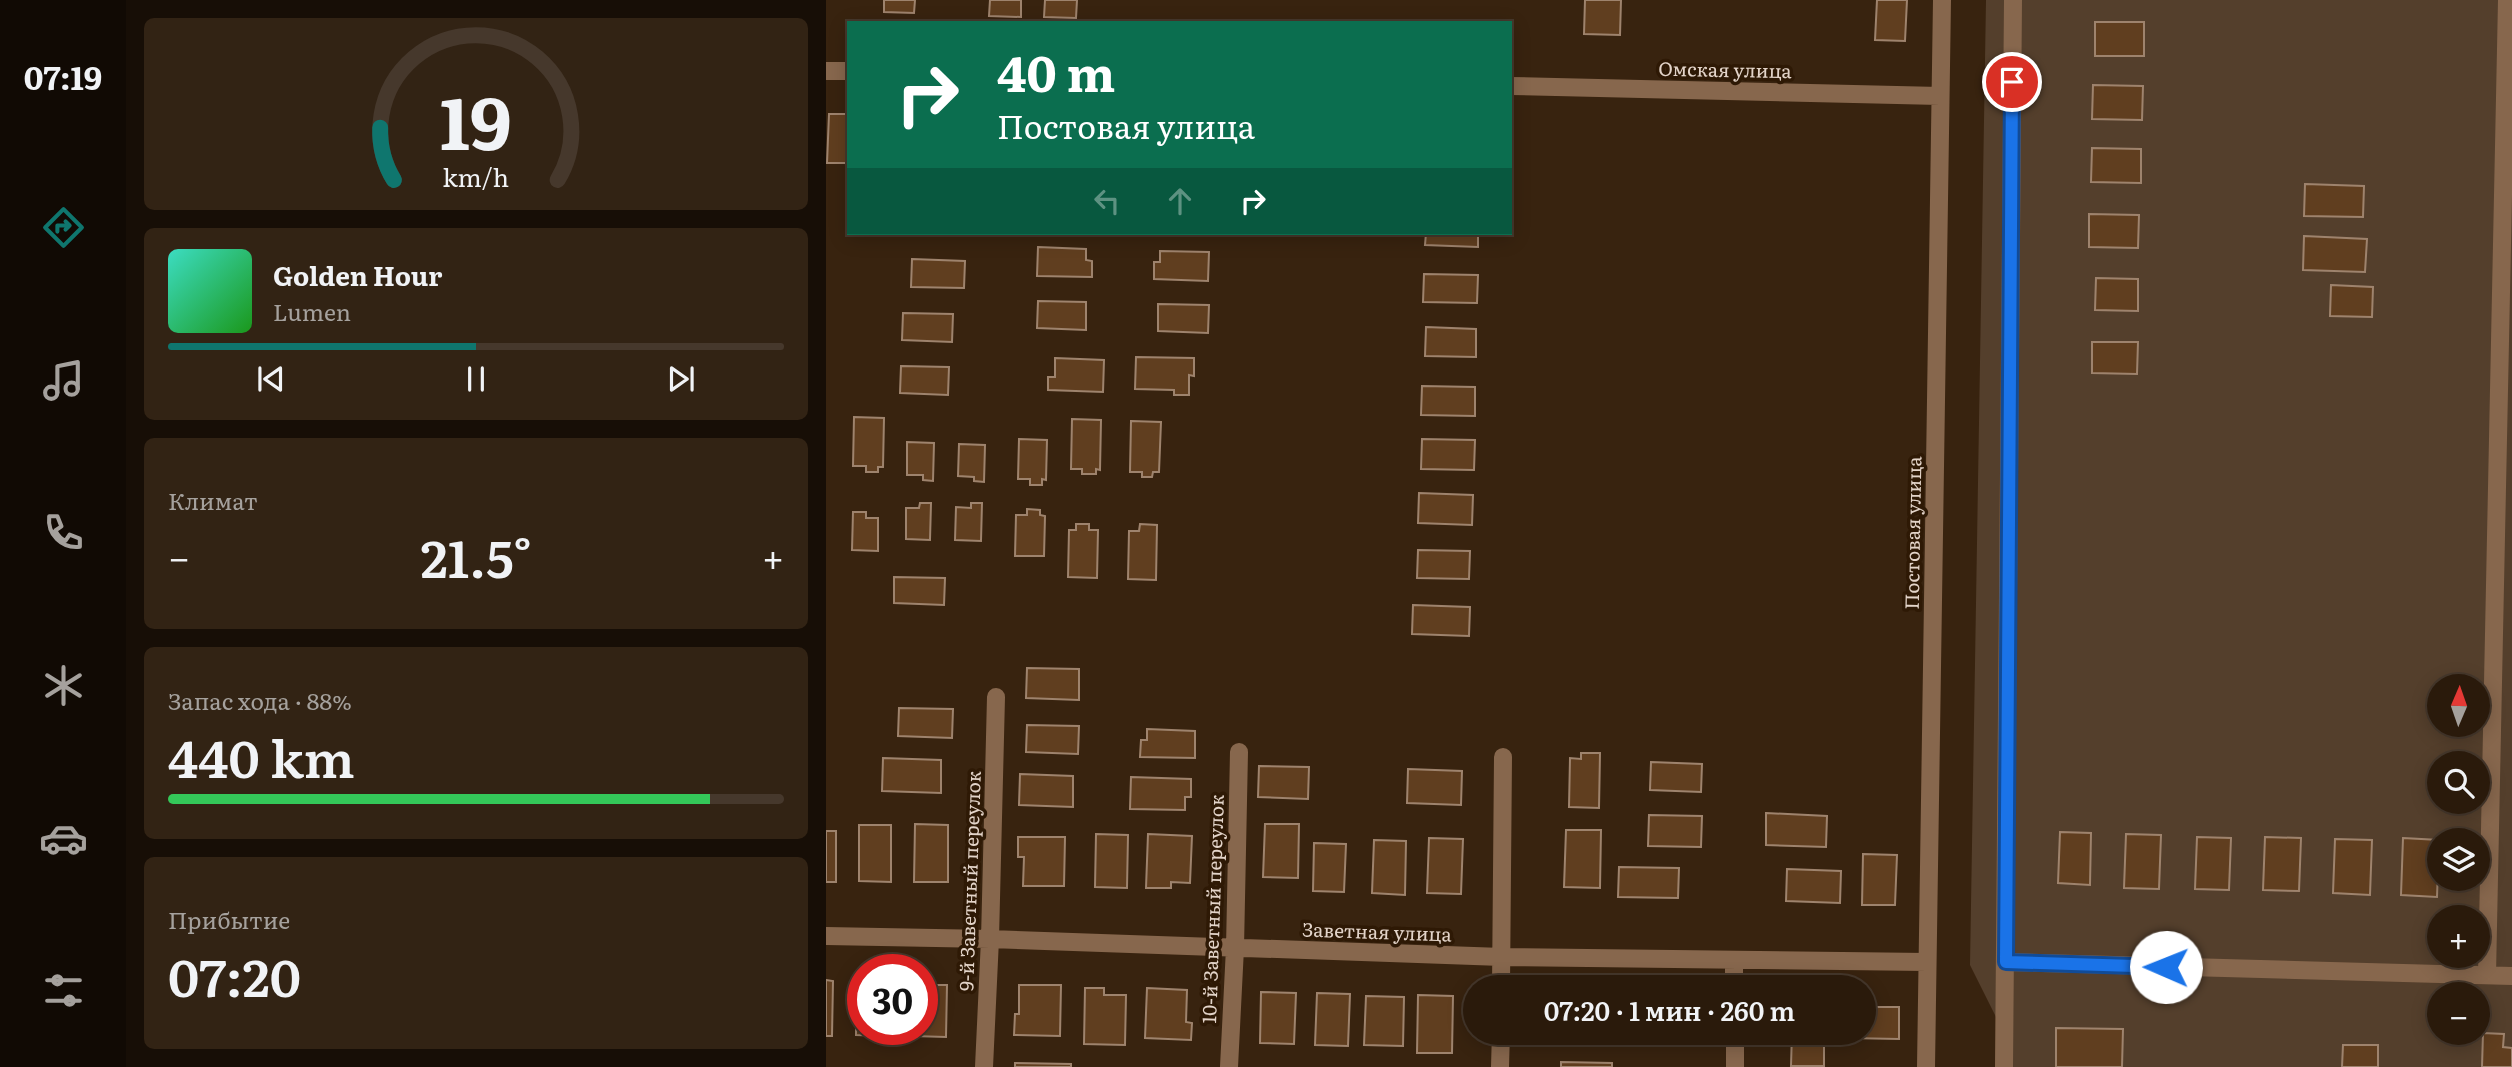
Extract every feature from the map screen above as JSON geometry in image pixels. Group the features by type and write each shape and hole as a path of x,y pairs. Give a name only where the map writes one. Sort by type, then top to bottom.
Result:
{"street":[{"name":"Постовая улица","path":"1927,1067 1942,0"},
{"path":"2004,1067 2013,0"},
{"path":"2487,975 2507,0"},
{"path":"826,71 847,71"},
{"name":"Омская улица","path":"1512,86 1940,96"},
{"name":"9-й Заветный переулок","path":"984,1067 996,697"},
{"name":"10-й Заветный переулок","path":"1229,1067 1235,948 1239,752"},
{"path":"1501,975 1503,757"},
{"name":"Заветная улица","path":"826,936 1502,957 1927,962"},
{"path":"1734,960 1734,975"},
{"path":"2006,962 2512,976"},
{"path":"1500,1067 1501,1045"},
{"path":"1735,1045 1735,1067"}],"shaded area":[{"path":"1986,0 2512,0 2512,1067 2010,1067 2011,1047 1970,965"}],"building":[{"path":"884,0 915,0 914,13 884,12"},
{"path":"990,0 1021,0 1021,17 989,16"},
{"path":"1045,0 1077,0 1076,18 1044,17"},
{"path":"1585,0 1621,0 1620,35 1584,34"},
{"path":"1877,0 1907,0 1905,41 1875,40"},
{"path":"2095,22 2144,22 2144,56 2095,56"},
{"path":"2093,85 2143,86 2142,120 2092,119"},
{"path":"829,114 847,114 847,163 827,163"},
{"path":"2092,148 2141,149 2141,183 2091,182"},
{"path":"2305,184 2364,186 2363,217 2304,216"},
{"path":"2089,214 2139,215 2138,248 2089,247"},
{"path":"1426,235 1478,235 1478,247 1425,245"},
{"path":"2304,236 2367,239 2365,272 2303,270"},
{"path":"1038,247 1086,249 1086,260 1092,261 1092,277 1037,276"},
{"path":"1160,251 1209,252 1208,281 1154,279 1154,262 1160,262"},
{"path":"912,259 965,261 964,288 911,287"},
{"path":"1424,274 1478,275 1477,303 1423,302"},
{"path":"2096,278 2138,279 2138,311 2095,310"},
{"path":"2331,285 2373,287 2372,317 2330,316"},
{"path":"1038,301 1086,302 1086,330 1037,328"},
{"path":"1158,304 1209,305 1208,333 1158,331"},
{"path":"903,313 953,314 952,342 902,340"},
{"path":"1426,327 1476,329 1476,357 1425,356"},
{"path":"2092,342 2138,342 2137,374 2092,373"},
{"path":"1136,357 1194,358 1194,376 1189,375 1189,395 1174,395 1174,390 1135,389"},
{"path":"1055,358 1104,360 1103,392 1048,390 1048,377 1055,377"},
{"path":"901,366 949,367 948,395 900,393"},
{"path":"1422,386 1475,387 1475,416 1421,415"},
{"path":"854,417 884,418 883,467 878,467 878,472 866,472 866,466 853,466"},
{"path":"1072,419 1101,420 1100,470 1096,469 1096,474 1082,474 1082,469 1071,469"},
{"path":"1131,421 1161,422 1159,472 1153,472 1152,477 1142,477 1142,472 1130,472"},
{"path":"1019,439 1047,440 1046,480 1042,479 1042,485 1030,485 1030,479 1018,479"},
{"path":"1422,439 1475,440 1474,470 1421,469"},
{"path":"907,442 934,443 933,481 923,480 923,475 907,475"},
{"path":"959,444 985,445 984,482 974,481 974,477 958,476"},
{"path":"1419,493 1473,495 1472,525 1418,523"},
{"path":"920,503 931,503 930,540 906,539 906,508 919,508"},
{"path":"971,503 982,503 981,541 955,540 956,507 971,508"},
{"path":"1027,509 1040,510 1040,515 1045,516 1044,556 1015,556 1016,515 1027,515"},
{"path":"853,512 866,512 866,518 878,518 878,551 852,550"},
{"path":"1076,524 1089,524 1089,530 1098,530 1097,578 1068,577 1069,530 1076,530"},
{"path":"1140,524 1157,525 1156,580 1128,579 1129,531 1139,531"},
{"path":"1418,550 1470,551 1469,579 1417,578"},
{"path":"894,577 945,578 944,605 894,603"},
{"path":"1413,605 1470,607 1469,636 1412,634"},
{"path":"1027,668 1079,669 1079,700 1026,698"},
{"path":"899,708 953,709 952,738 898,736"},
{"path":"1027,725 1079,726 1078,754 1026,752"},
{"path":"1147,729 1195,731 1195,758 1140,757 1141,740 1147,740"},
{"path":"1581,753 1600,753 1599,808 1569,807 1570,758 1581,759"},
{"path":"883,758 941,760 941,793 882,791"},
{"path":"1651,762 1702,764 1701,792 1650,790"},
{"path":"1259,766 1309,767 1308,799 1258,797"},
{"path":"1408,769 1462,771 1461,805 1407,803"},
{"path":"1020,774 1073,776 1073,807 1019,805"},
{"path":"1131,777 1191,779 1191,797 1185,797 1185,810 1130,809"},
{"path":"1766,813 1827,816 1826,847 1766,845"},
{"path":"1649,815 1702,816 1701,847 1648,846"},
{"path":"915,824 948,825 948,882 914,882"},
{"path":"1265,824 1299,824 1298,878 1263,877"},
{"path":"859,825 891,825 891,882 859,881"},
{"path":"1566,830 1601,830 1600,888 1564,887"},
{"path":"826,831 836,831 836,882 826,882"},
{"path":"2060,832 2091,833 2090,885 2058,883"},
{"path":"1096,834 1128,835 1127,888 1095,887"},
{"path":"1148,834 1192,836 1190,883 1171,882 1171,888 1146,888"},
{"path":"2126,834 2161,835 2159,889 2124,888"},
{"path":"1018,837 1065,837 1064,886 1023,886 1024,857 1018,857"},
{"path":"2197,837 2231,838 2229,890 2195,889"},
{"path":"2265,837 2301,838 2299,891 2263,890"},
{"path":"1429,838 1463,839 1461,894 1427,893"},
{"path":"2403,838 2427,839 2427,891 2437,891 2437,897 2401,895"},
{"path":"2335,839 2372,840 2370,895 2333,893"},
{"path":"1374,840 1406,841 1405,895 1372,893"},
{"path":"1314,843 1346,844 1344,892 1313,891"},
{"path":"1863,854 1897,855 1895,905 1862,905"},
{"path":"1619,867 1679,868 1678,898 1618,897"},
{"path":"1787,869 1841,871 1840,903 1786,901"},
{"path":"826,980 833,981 832,1036 826,1036"},
{"path":"938,985 947,985 946,1037 938,1037"},
{"path":"1019,985 1061,985 1060,1036 1014,1035 1015,1014 1019,1014"},
{"path":"1085,988 1104,988 1104,995 1126,995 1125,1045 1084,1044"},
{"path":"1147,988 1187,990 1186,1022 1192,1023 1191,1040 1145,1038"},
{"path":"1261,992 1296,993 1294,1044 1260,1043"},
{"path":"1317,993 1350,994 1348,1046 1315,1045"},
{"path":"1418,995 1453,996 1452,1053 1417,1053"},
{"path":"1366,996 1404,997 1403,1046 1364,1045"},
{"path":"1876,1007 1899,1007 1899,1039 1876,1039"},
{"path":"2056,1028 2123,1029 2122,1067 2056,1067"},
{"path":"2490,1033 2504,1034 2503,1047 2512,1048 2512,1067 2482,1067 2483,1045 2490,1045"},
{"path":"1792,1045 1824,1045 1824,1066 1791,1066"},
{"path":"2343,1045 2378,1045 2378,1067 2342,1067"},
{"path":"1561,1062 1612,1063 1612,1067 1561,1067"},
{"path":"1015,1063 1071,1064 1071,1067 1015,1067"}],"route":[{"path":"2012,82 2006,962 2166,967"}]}
